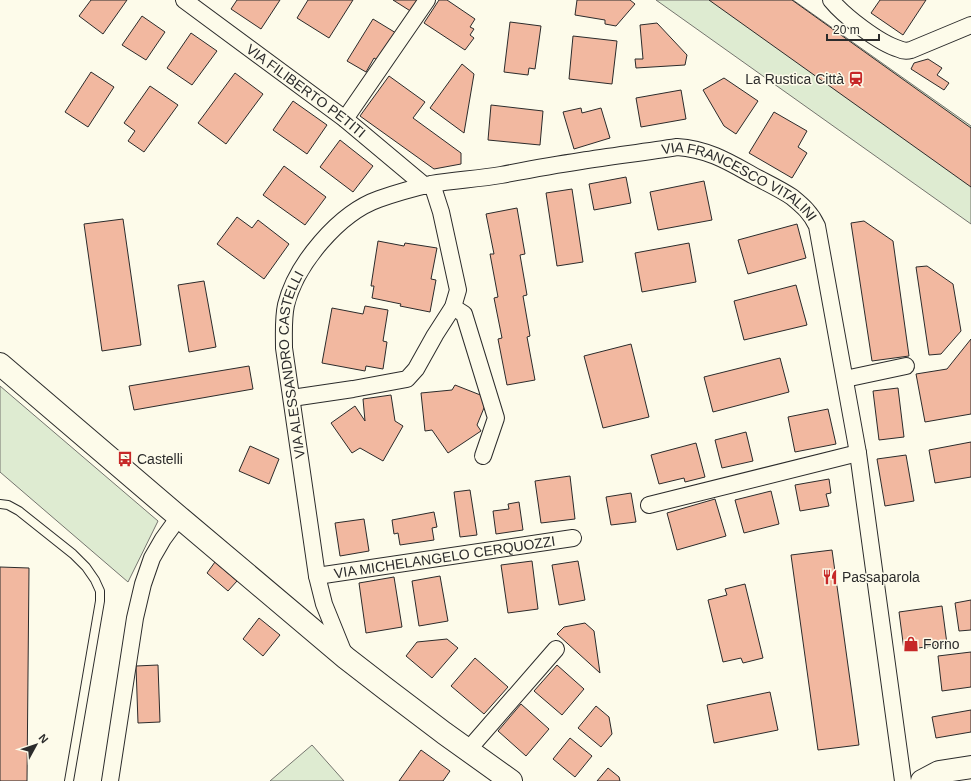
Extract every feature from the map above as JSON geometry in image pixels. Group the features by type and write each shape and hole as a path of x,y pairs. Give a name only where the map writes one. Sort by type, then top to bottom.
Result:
{"street":[{"name":"VIA FILIBERTO PETITI","path":"184,0 345,119 429,185"},
{"path":"345,119 427,0"},
{"path":"831,0 848,16 876,37 895,48 902,50 911,50 971,25"},
{"name":"VIA FRANCESCO VITALINI","path":"429,185 489,177 580,161 677,148 689,148 720,157 792,197 805,208 814,219 818,230 858,453 903,781"},
{"path":"292,398 407,379 416,369 453,307 458,290 440,212 429,185"},
{"name":"VIA ALESSANDRO CASTELLI","path":"346,658 324,604 317,576 284,348 286,305 298,275 308,259 330,232 365,205 385,197 429,185"},
{"path":"453,307 464,314 496,418 484,456"},
{"name":"VIA ALESSANDRO CASTELLI","path":"0,364 179,518 346,658 386,690 511,781"},
{"path":"846,380 906,366"},
{"path":"650,505 858,453"},
{"path":"110,781 135,618 143,584 152,558 163,539 179,518"},
{"name":"VIA MICHELANGELO CERQUOZZI","path":"317,576 573,538"},
{"path":"468,750 556,649"},
{"path":"932,778 971,767"}],"lane":[{"path":"0,504 8,505 19,511 73,554 91,573 100,591 100,601 69,781"}],"green space":[{"path":"656,0 793,0 971,126 971,224"},
{"path":"0,386 158,521 128,582 0,472"},
{"path":"312,745 344,781 270,781"}],"building":[{"path":"91,0 127,0 103,34 79,16"},
{"path":"237,0 280,0 261,29 231,9"},
{"path":"308,0 353,0 329,38 297,18"},
{"path":"393,0 420,0 412,12"},
{"path":"439,0 447,0 475,19 470,27 474,29 470,35 474,38 465,50 424,23"},
{"path":"577,0 630,0 635,4 616,26 605,24 605,20 575,15"},
{"path":"709,0 792,0 971,128 971,187"},
{"path":"880,0 926,0 903,35 871,13"},
{"path":"142,16 165,32 146,60 122,45"},
{"path":"373,19 396,33 379,61 374,58 366,72 347,61"},
{"path":"510,22 541,26 535,69 529,68 528,75 504,72"},
{"path":"657,23 687,55 685,65 636,68 635,59 643,59 640,25"},
{"path":"191,33 217,51 192,85 167,68"},
{"path":"573,36 617,41 612,84 569,79"},
{"path":"928,59 942,68 937,75 949,83 944,90 911,69 914,63"},
{"path":"462,64 474,74 464,133 430,108"},
{"path":"91,72 114,87 88,127 65,112"},
{"path":"235,73 263,94 226,144 198,123"},
{"path":"389,76 425,102 413,118 461,153 461,164 434,169 360,116"},
{"path":"724,78 758,101 736,134 724,126 703,90"},
{"path":"150,86 178,105 144,152 128,141 135,131 124,123"},
{"path":"681,90 686,119 641,127 636,98"},
{"path":"293,101 327,125 307,154 273,130"},
{"path":"491,105 543,111 540,145 488,140"},
{"path":"581,108 582,113 601,108 610,138 574,149 563,112"},
{"path":"774,112 807,131 798,147 807,153 792,178 749,153"},
{"path":"340,140 373,166 353,192 320,167"},
{"path":"284,166 326,197 305,225 263,195"},
{"path":"626,177 631,203 594,210 589,184"},
{"path":"704,181 712,220 658,230 650,192"},
{"path":"572,189 583,262 557,266 546,193"},
{"path":"517,208 525,254 520,255 527,295 523,296 530,336 527,337 535,380 507,385 498,339 502,338 494,298 498,297 490,254 494,254 486,214"},
{"path":"237,217 252,228 258,220 289,244 264,279 217,244"},
{"path":"123,219 141,345 102,351 84,224"},
{"path":"864,221 893,241 909,356 872,361 851,223"},
{"path":"797,224 806,258 748,274 738,240"},
{"path":"378,241 404,246 405,243 437,248 431,279 436,280 430,312 400,306 401,304 372,298 374,286 371,286"},
{"path":"689,243 696,282 642,292 635,253"},
{"path":"927,266 953,284 961,331 941,354 929,355 916,267"},
{"path":"204,281 216,347 189,352 178,285"},
{"path":"796,285 807,325 744,340 734,301"},
{"path":"365,306 388,310 383,341 387,342 383,369 366,366 365,371 322,363 332,308 363,314"},
{"path":"971,339 971,414 925,422 916,374 947,369"},
{"path":"631,344 649,417 603,428 584,356"},
{"path":"780,358 789,392 713,412 704,377"},
{"path":"249,366 253,389 134,410 129,386"},
{"path":"455,385 488,398 477,425 481,431 448,453 432,430 425,431 421,393 452,390"},
{"path":"898,388 904,437 879,440 873,391"},
{"path":"391,395 395,421 403,426 383,461 360,448 352,453 331,423 355,406 365,421 363,399"},
{"path":"828,409 836,444 795,452 788,417"},
{"path":"746,432 753,461 722,468 715,440"},
{"path":"971,442 971,477 935,483 929,450"},
{"path":"696,443 705,477 685,482 684,478 659,484 651,455"},
{"path":"250,446 279,459 269,484 239,471"},
{"path":"906,455 914,501 885,506 877,459"},
{"path":"570,476 575,519 541,523 535,481"},
{"path":"829,479 831,493 826,494 829,506 800,511 795,485"},
{"path":"470,490 477,535 460,537 454,492"},
{"path":"771,491 779,524 744,533 735,500"},
{"path":"631,493 636,522 611,525 606,497"},
{"path":"715,499 726,536 677,550 667,513"},
{"path":"519,502 523,530 496,534 493,511 509,509 508,504"},
{"path":"434,512 437,527 432,528 434,540 400,545 398,533 394,534 392,520"},
{"path":"364,519 369,551 340,556 335,523"},
{"path":"832,550 859,745 818,750 791,555"},
{"path":"532,561 538,609 508,613 501,565"},
{"path":"578,561 585,600 559,605 552,565"},
{"path":"215,562 237,581 228,591 207,573"},
{"path":"0,567 29,568 27,781 0,781"},
{"path":"440,576 448,621 419,626 412,581"},
{"path":"394,577 402,627 366,633 359,583"},
{"path":"745,584 763,658 743,663 741,658 723,662 708,600 727,595 725,589"},
{"path":"971,600 971,630 959,631 955,603"},
{"path":"942,606 947,644 904,650 899,612"},
{"path":"259,618 280,635 263,656 243,639"},
{"path":"585,623 594,631 600,673 557,634 564,627"},
{"path":"447,639 458,648 432,678 406,656 417,642"},
{"path":"971,652 971,687 942,691 938,656"},
{"path":"475,658 508,687 484,714 451,686"},
{"path":"158,665 160,722 138,723 136,666"},
{"path":"557,665 584,689 562,715 534,691"},
{"path":"770,692 778,730 714,743 707,705"},
{"path":"521,704 549,729 526,756 498,731"},
{"path":"596,706 609,717 612,734 601,747 578,728"},
{"path":"971,710 971,732 936,738 932,717"},
{"path":"570,738 592,756 575,777 553,759"},
{"path":"421,750 450,771 443,781 399,781"},
{"path":"608,768 619,777 620,781 597,781"}],"place":[{"name":"La Rustica Città","path":"856,79"},
{"name":"Castelli","path":"125,459"},
{"name":"Passaparola","path":"830,577"},
{"name":"Forno","path":"911,644"}]}
